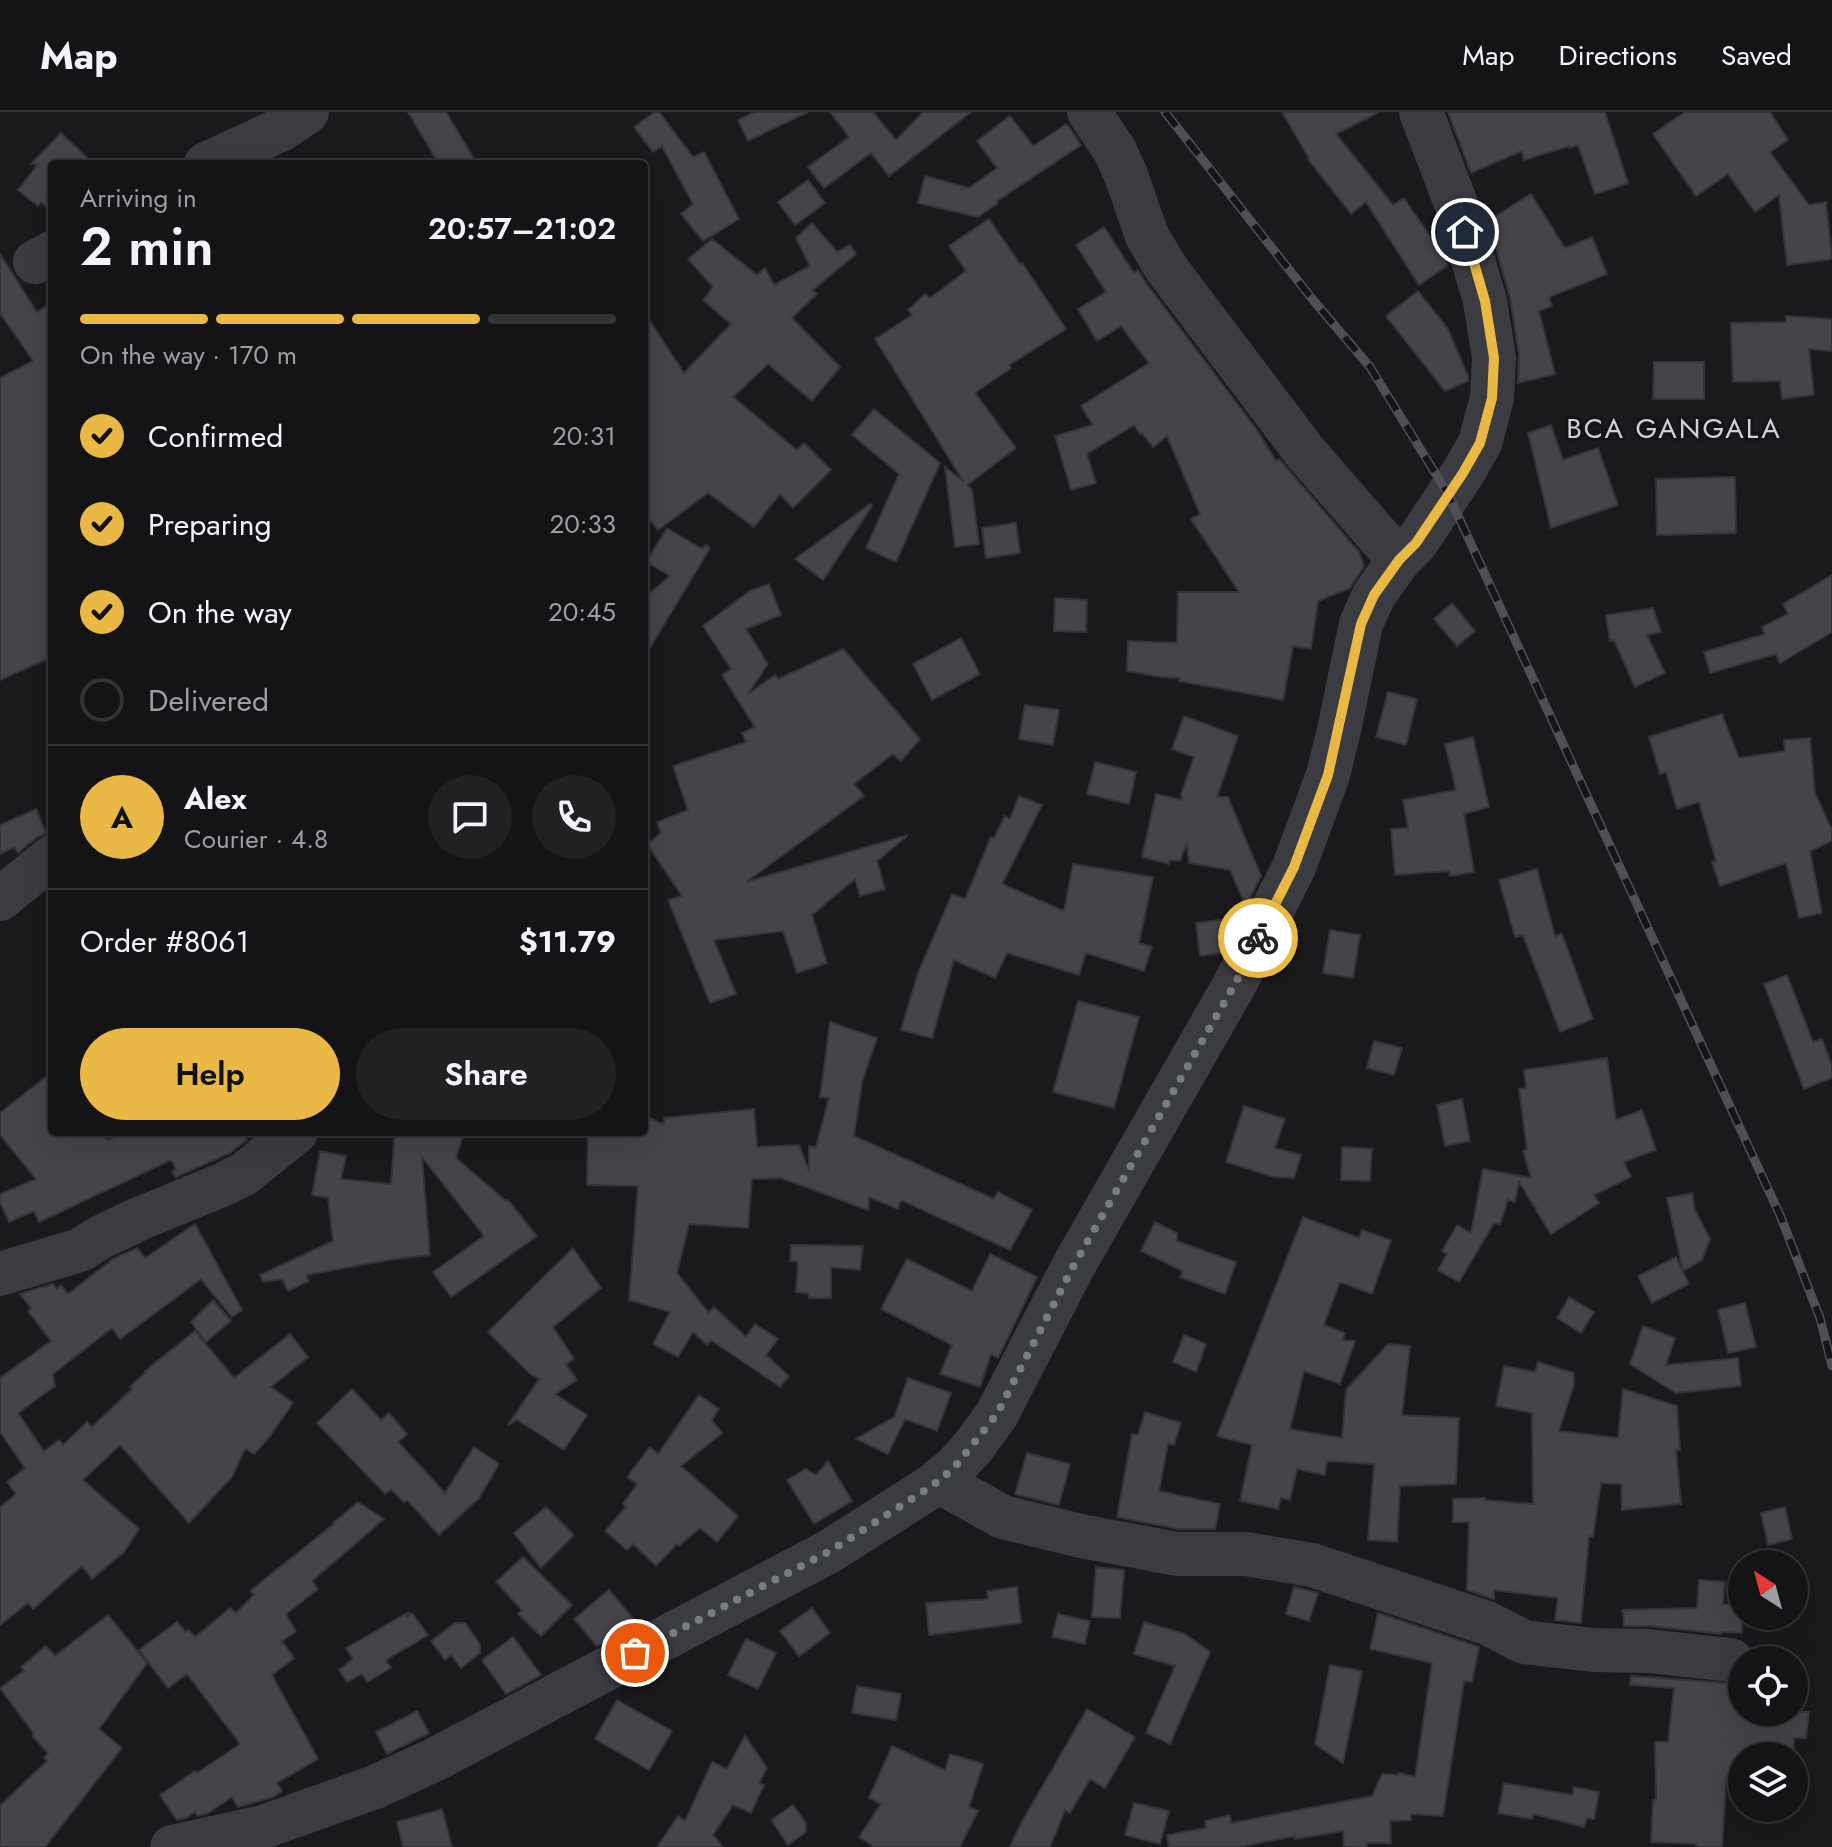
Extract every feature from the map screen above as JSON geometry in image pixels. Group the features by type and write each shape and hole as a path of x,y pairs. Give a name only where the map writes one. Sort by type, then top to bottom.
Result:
{"street":[{"path":"215,160 282,129 307,112"},
{"path":"1089,112 1115,151 1147,236 1166,268 1305,452 1399,560"},
{"path":"172,1847 263,1827 375,1787 434,1760 830,1551 954,1468 997,1414 1074,1265 1236,982 1288,880 1328,775 1361,624 1374,595 1399,560 1416,543 1480,443 1492,398 1494,358 1485,301 1458,209 1421,112"},
{"path":"0,899 48,860"},
{"path":"0,1274 80,1250 139,1219 224,1184 244,1174 291,1136"},
{"path":"938,1481 1003,1517 1081,1536 1177,1554 1246,1554 1312,1565 1487,1623 1524,1642 1728,1660"}],"building":[{"path":"408,112 446,112 475,160 437,160"},
{"path":"659,112 693,157 704,152 739,219 703,241 681,214 693,204 662,146 653,152 634,127"},
{"path":"755,112 808,112 748,141 738,120"},
{"path":"830,112 873,112 896,140 923,112 971,112 889,176 871,153 824,188 808,167 849,137"},
{"path":"1282,112 1379,112 1336,134 1393,205 1404,198 1432,239 1439,235 1448,265 1419,285 1366,202 1351,214 1308,159"},
{"path":"1448,112 1605,112 1628,183 1595,194 1578,145 1524,160 1522,151 1471,173"},
{"path":"1685,112 1770,112 1788,140 1770,152 1809,205 1826,202 1832,259 1787,265 1779,195 1755,212 1728,174 1696,196 1653,134"},
{"path":"1010,116 1033,146 1067,124 1081,145 978,217 918,203 925,176 969,188 997,168 977,141"},
{"path":"61,133 90,160 48,160 48,208 41,202 38,206 18,190 38,164 31,164"},
{"path":"808,180 825,203 795,225 778,202"},
{"path":"1531,194 1565,248 1592,237 1607,274 1549,297 1552,306 1539,311 1555,374 1518,383 1519,354 1510,297 1488,221"},
{"path":"989,219 1066,329 1009,365 1011,368 975,393 1016,448 967,485 972,489 979,544 955,547 945,467 964,482 875,339 912,315 908,310 925,294 930,298 966,271 949,246"},
{"path":"812,223 837,252 850,245 856,254 813,290 817,294 792,318 840,367 812,401 768,364 733,397 797,450 804,443 831,470 793,508 780,494 754,527 708,493 658,530 648,516 648,318 684,373 731,324 703,300 713,287 688,259 712,239 757,275 765,268 774,285 810,266 796,238"},
{"path":"1104,227 1134,273 1138,270 1257,430 1276,461 1279,459 1359,552 1364,566 1350,588 1318,601 1311,649 1293,646 1283,700 1179,681 1180,678 1127,671 1128,641 1177,643 1178,592 1239,592 1191,519 1200,514 1167,436 1153,447 1134,425 1087,454 1096,483 1071,490 1055,436 1093,425 1081,406 1149,363 1121,326 1097,341 1078,309 1106,292 1076,245"},
{"path":"0,254 37,312 48,305 48,659 0,680 0,378 33,361 0,313"},
{"path":"1418,291 1448,329 1468,376 1468,381 1445,391 1386,316"},
{"path":"1786,316 1832,319 1832,351 1809,349 1814,395 1782,399 1780,381 1733,382 1731,323 1786,322"},
{"path":"1654,362 1704,362 1704,399 1653,399"},
{"path":"874,409 940,463 896,562 866,548 899,474 852,435"},
{"path":"1551,425 1563,460 1598,448 1618,505 1551,528 1528,433"},
{"path":"1735,477 1736,533 1657,535 1656,479"},
{"path":"870,504 872,506 823,580 795,559"},
{"path":"1016,523 1020,553 986,558 982,528"},
{"path":"667,528 702,549 706,545 710,548 648,651 648,595 670,576 648,563"},
{"path":"1832,575 1832,632 1780,663 1776,654 1710,673 1704,652 1765,634 1762,627 1788,614 1783,604"},
{"path":"769,584 781,615 746,629 768,664 748,694 775,675 778,679 843,649 920,739 901,761 893,754 854,784 864,796 746,882 908,835 877,861 885,889 860,896 855,879 812,915 827,963 797,973 783,931 714,940 736,994 710,1003 668,900 682,896 648,843 661,833 657,822 688,810 673,766 746,742 742,733 755,727 722,675 731,669 703,626 750,591"},
{"path":"1055,598 1087,600 1086,632 1054,631"},
{"path":"1452,603 1475,631 1457,646 1434,619"},
{"path":"1653,608 1661,632 1647,635 1665,673 1635,687 1614,640 1610,641 1606,615"},
{"path":"961,638 980,674 932,700 913,664"},
{"path":"1388,692 1417,699 1406,745 1376,737"},
{"path":"1025,705 1059,710 1053,745 1019,739"},
{"path":"1722,714 1739,758 1785,751 1784,740 1810,738 1815,793 1832,830 1832,841 1810,851 1822,913 1799,918 1786,863 1720,886 1699,802 1677,809 1666,772 1660,774 1649,737"},
{"path":"1184,716 1238,736 1217,797 1228,797 1261,876 1249,900 1244,902 1230,870 1189,863 1187,842 1180,861 1170,860 1169,864 1142,857 1156,794 1182,800 1181,794 1194,757 1172,749"},
{"path":"1473,737 1489,807 1464,814 1474,872 1450,876 1449,871 1395,875 1391,829 1408,828 1403,800 1456,790 1445,744"},
{"path":"1095,762 1136,772 1129,804 1087,794"},
{"path":"1019,796 1042,805 1002,884 1064,911 1073,864 1153,877 1139,943 1152,947 1144,971 1086,953 1079,975 1007,953 995,978 954,960 932,1038 901,1030 918,973 952,894 965,899 991,837 994,838 1005,816 1010,819"},
{"path":"36,809 46,833 18,853 14,847 0,854 0,825"},
{"path":"1537,869 1555,936 1562,934 1593,1019 1560,1032 1523,935 1515,937 1499,880"},
{"path":"1234,918 1235,929 1223,953 1200,956 1196,923"},
{"path":"1330,930 1360,935 1353,978 1323,973"},
{"path":"1787,975 1813,1042 1822,1039 1832,1066 1832,1078 1804,1089 1764,984"},
{"path":"1078,1001 1139,1017 1114,1108 1053,1092"},
{"path":"830,1022 877,1038 862,1082 854,1136 994,1199 998,1192 1032,1210 1010,1250 901,1200 898,1209 869,1197 868,1210 781,1178 752,1179 748,1228 689,1224 677,1273 709,1313 714,1307 746,1337 755,1324 778,1339 766,1355 789,1376 780,1387 711,1340 707,1345 693,1332 678,1357 653,1344 670,1312 629,1300 638,1186 587,1185 588,1136 648,1136 648,1118 664,1124 664,1118 754,1109 757,1147 799,1145 809,1171 809,1146 816,1147 829,1098 820,1097"},
{"path":"1374,1041 1402,1048 1394,1075 1367,1068"},
{"path":"1607,1058 1616,1120 1642,1110 1656,1150 1624,1162 1631,1177 1594,1195 1599,1203 1551,1234 1519,1182 1515,1202 1508,1200 1500,1224 1494,1223 1459,1282 1438,1270 1447,1254 1442,1251 1457,1225 1471,1233 1483,1169 1531,1178 1523,1151 1527,1149 1519,1089 1526,1088 1524,1070"},
{"path":"48,1075 48,1136 104,1136 108,1140 118,1136 245,1136 247,1140 230,1153 176,1177 172,1172 176,1169 171,1160 39,1222 34,1211 9,1222 0,1202 0,1194 36,1179 0,1135 0,1113"},
{"path":"1462,1099 1470,1141 1445,1146 1437,1105"},
{"path":"1244,1106 1285,1119 1275,1148 1301,1155 1294,1178 1274,1177 1226,1162"},
{"path":"395,1136 463,1136 456,1158 508,1200 537,1236 451,1297 433,1272 484,1236 422,1157 430,1255 306,1275 309,1281 288,1291 282,1279 263,1282 260,1275 333,1241 328,1198 312,1195 320,1151 346,1156 341,1179 391,1184"},
{"path":"1342,1147 1372,1149 1370,1181 1341,1180"},
{"path":"1692,1193 1695,1210 1710,1239 1702,1260 1683,1271 1667,1198"},
{"path":"1303,1217 1359,1238 1362,1230 1391,1240 1372,1294 1340,1282 1324,1325 1345,1333 1343,1340 1355,1341 1340,1384 1304,1371 1290,1429 1342,1438 1346,1390 1388,1344 1410,1346 1402,1415 1459,1418 1456,1484 1400,1486 1397,1542 1368,1540 1374,1464 1327,1461 1325,1475 1297,1469 1290,1500 1281,1498 1278,1509 1240,1501 1252,1445 1217,1436"},
{"path":"1155,1222 1177,1233 1177,1241 1236,1262 1225,1294 1180,1277 1183,1271 1141,1251"},
{"path":"195,1224 242,1310 232,1317 201,1279 120,1339 112,1328 53,1374 55,1386 18,1413 44,1451 59,1440 63,1445 87,1422 92,1427 132,1389 130,1387 145,1371 195,1331 234,1378 290,1334 308,1357 271,1387 293,1403 254,1454 245,1449 232,1477 189,1523 120,1445 83,1480 139,1529 124,1552 92,1579 82,1566 33,1609 28,1603 0,1625 0,1507 16,1494 7,1482 25,1468 0,1432 0,1378 51,1341 28,1311 31,1308 20,1294 53,1284 57,1289 61,1285 68,1294 113,1259 137,1248 145,1258"},
{"path":"791,1245 863,1246 860,1270 831,1267 831,1298 809,1298 809,1294 796,1292 798,1262 790,1261"},
{"path":"573,1248 601,1288 553,1327 574,1359 566,1364 577,1380 555,1394 587,1415 564,1450 517,1420 508,1425 539,1379 530,1374 488,1332"},
{"path":"990,1254 1037,1277 998,1358 991,1354 980,1387 940,1374 952,1345 881,1309 907,1259 972,1291"},
{"path":"1676,1257 1689,1284 1652,1303 1638,1276"},
{"path":"1569,1297 1594,1312 1581,1333 1557,1318"},
{"path":"213,1300 231,1321 206,1342 191,1322"},
{"path":"1745,1303 1756,1347 1728,1353 1718,1310"},
{"path":"1643,1326 1675,1338 1666,1365 1738,1358 1741,1386 1676,1393 1630,1364"},
{"path":"1184,1335 1206,1344 1196,1372 1173,1362"},
{"path":"1538,1362 1574,1373 1574,1384 1559,1431 1618,1438 1623,1389 1677,1406 1680,1450 1676,1450 1681,1504 1622,1510 1621,1484 1601,1483 1593,1537 1589,1536 1581,1623 1555,1620 1558,1598 1494,1590 1494,1599 1467,1590 1469,1522 1453,1522 1453,1499 1485,1498 1533,1504 1532,1413 1496,1406 1504,1366 1535,1372"},
{"path":"908,1378 951,1393 937,1431 905,1419 888,1454 856,1439 896,1416"},
{"path":"352,1389 381,1420 389,1413 407,1434 398,1442 445,1493 474,1447 499,1464 479,1498 439,1535 407,1500 404,1502 391,1489 385,1494 317,1423"},
{"path":"699,1395 719,1409 712,1420 722,1433 681,1466 738,1516 717,1542 700,1528 679,1546 677,1544 656,1566 633,1544 627,1550 605,1531 626,1507 623,1504 637,1484 627,1477 650,1447 658,1454"},
{"path":"1145,1412 1181,1423 1174,1445 1168,1443 1159,1491 1220,1504 1215,1529 1179,1529 1117,1517 1132,1434 1138,1435"},
{"path":"1027,1453 1070,1464 1059,1505 1015,1494"},
{"path":"828,1461 852,1501 814,1524 787,1480 806,1469 816,1475"},
{"path":"358,1502 384,1519 312,1581 318,1589 286,1614 296,1632 282,1641 294,1658 272,1675 318,1759 277,1783 282,1791 273,1797 238,1807 232,1797 208,1813 197,1816 195,1812 177,1820 160,1795 240,1744 187,1674 168,1688 139,1650 177,1622 195,1637 230,1608 236,1613 254,1595 250,1591"},
{"path":"546,1507 574,1535 541,1568 514,1533"},
{"path":"1785,1507 1792,1539 1768,1545 1761,1513"},
{"path":"523,1557 572,1605 541,1636 518,1614 522,1610 496,1582"},
{"path":"1096,1567 1124,1570 1120,1618 1092,1617"},
{"path":"1699,1580 1725,1582 1723,1604 1728,1604 1728,1630 1742,1630 1742,1633 1624,1626 1623,1610 1697,1608"},
{"path":"1017,1587 1021,1623 929,1635 926,1603 988,1599 987,1591"},
{"path":"1294,1587 1318,1593 1309,1621 1286,1614"},
{"path":"609,1590 637,1623 597,1646 574,1619"},
{"path":"812,1608 830,1633 799,1656 780,1631"},
{"path":"409,1612 405,1618 412,1613 428,1635 386,1660 391,1668 367,1682 362,1674 347,1682 339,1670 353,1659 346,1648"},
{"path":"1378,1613 1479,1647 1472,1682 1464,1681 1443,1816 1411,1814 1411,1820 1390,1821 1391,1843 1367,1843 1367,1847 1344,1847 1343,1831 1239,1847 1169,1847 1167,1835 1206,1828 1205,1821 1230,1815 1231,1823 1372,1796 1382,1774 1399,1773 1415,1777 1432,1663 1370,1649"},
{"path":"1058,1614 1090,1621 1085,1644 1052,1637"},
{"path":"108,1615 147,1663 99,1729 122,1748 45,1847 0,1847 0,1806 47,1761 44,1758 48,1753 32,1736 34,1734 0,1688 24,1671 21,1667 46,1646 55,1656"},
{"path":"1144,1622 1185,1634 1210,1652 1170,1744 1146,1733 1175,1666 1134,1654"},
{"path":"455,1623 465,1623 480,1644 480,1653 461,1668 451,1655 445,1660 431,1641"},
{"path":"513,1637 541,1675 506,1694 482,1660"},
{"path":"746,1639 776,1653 758,1689 728,1675"},
{"path":"1330,1665 1362,1671 1343,1763 1315,1744"},
{"path":"1631,1676 1728,1683 1728,1726 1807,1726 1806,1738 1794,1738 1794,1742 1728,1742 1722,1847 1651,1842 1653,1800 1656,1800 1655,1742 1668,1742 1674,1688 1630,1685"},
{"path":"857,1686 901,1694 896,1720 852,1713"},
{"path":"617,1700 672,1731 649,1770 595,1739"},
{"path":"1087,1709 1135,1737 1105,1788 1090,1779 1070,1813 1065,1810 1050,1847 1010,1847 1019,1827"},
{"path":"417,1711 429,1733 387,1754 376,1732"},
{"path":"745,1736 767,1768 759,1783 764,1785 751,1813 733,1805 713,1835 723,1847 657,1847 678,1816 685,1821 712,1762 727,1769"},
{"path":"892,1746 945,1770 950,1754 983,1764 969,1807 978,1811 960,1847 874,1847 859,1837 881,1804 869,1798"},
{"path":"1504,1783 1572,1795 1574,1787 1599,1792 1594,1819 1587,1818 1584,1827 1533,1814 1532,1819 1498,1813"},
{"path":"1134,1803 1169,1811 1160,1844 1125,1835"},
{"path":"793,1805 806,1823 806,1832 788,1845 771,1820"},
{"path":"442,1809 452,1847 403,1847 397,1822"}],"railway":[{"path":"1165,112 1313,300 1370,367 1448,494 1780,1215 1820,1318 1832,1366"}],"way so far":[{"path":"635,1653 830,1551 932,1486 974,1446 997,1414 1074,1265 1236,982 1258,938"}],"district":[{"name":"BCA GANGALA","path":"1674,428"}],"route":[{"path":"1258,938 1294,867 1328,775 1361,624 1374,595 1399,560 1416,543 1480,443 1492,398 1494,358 1485,301 1465,232"}]}
